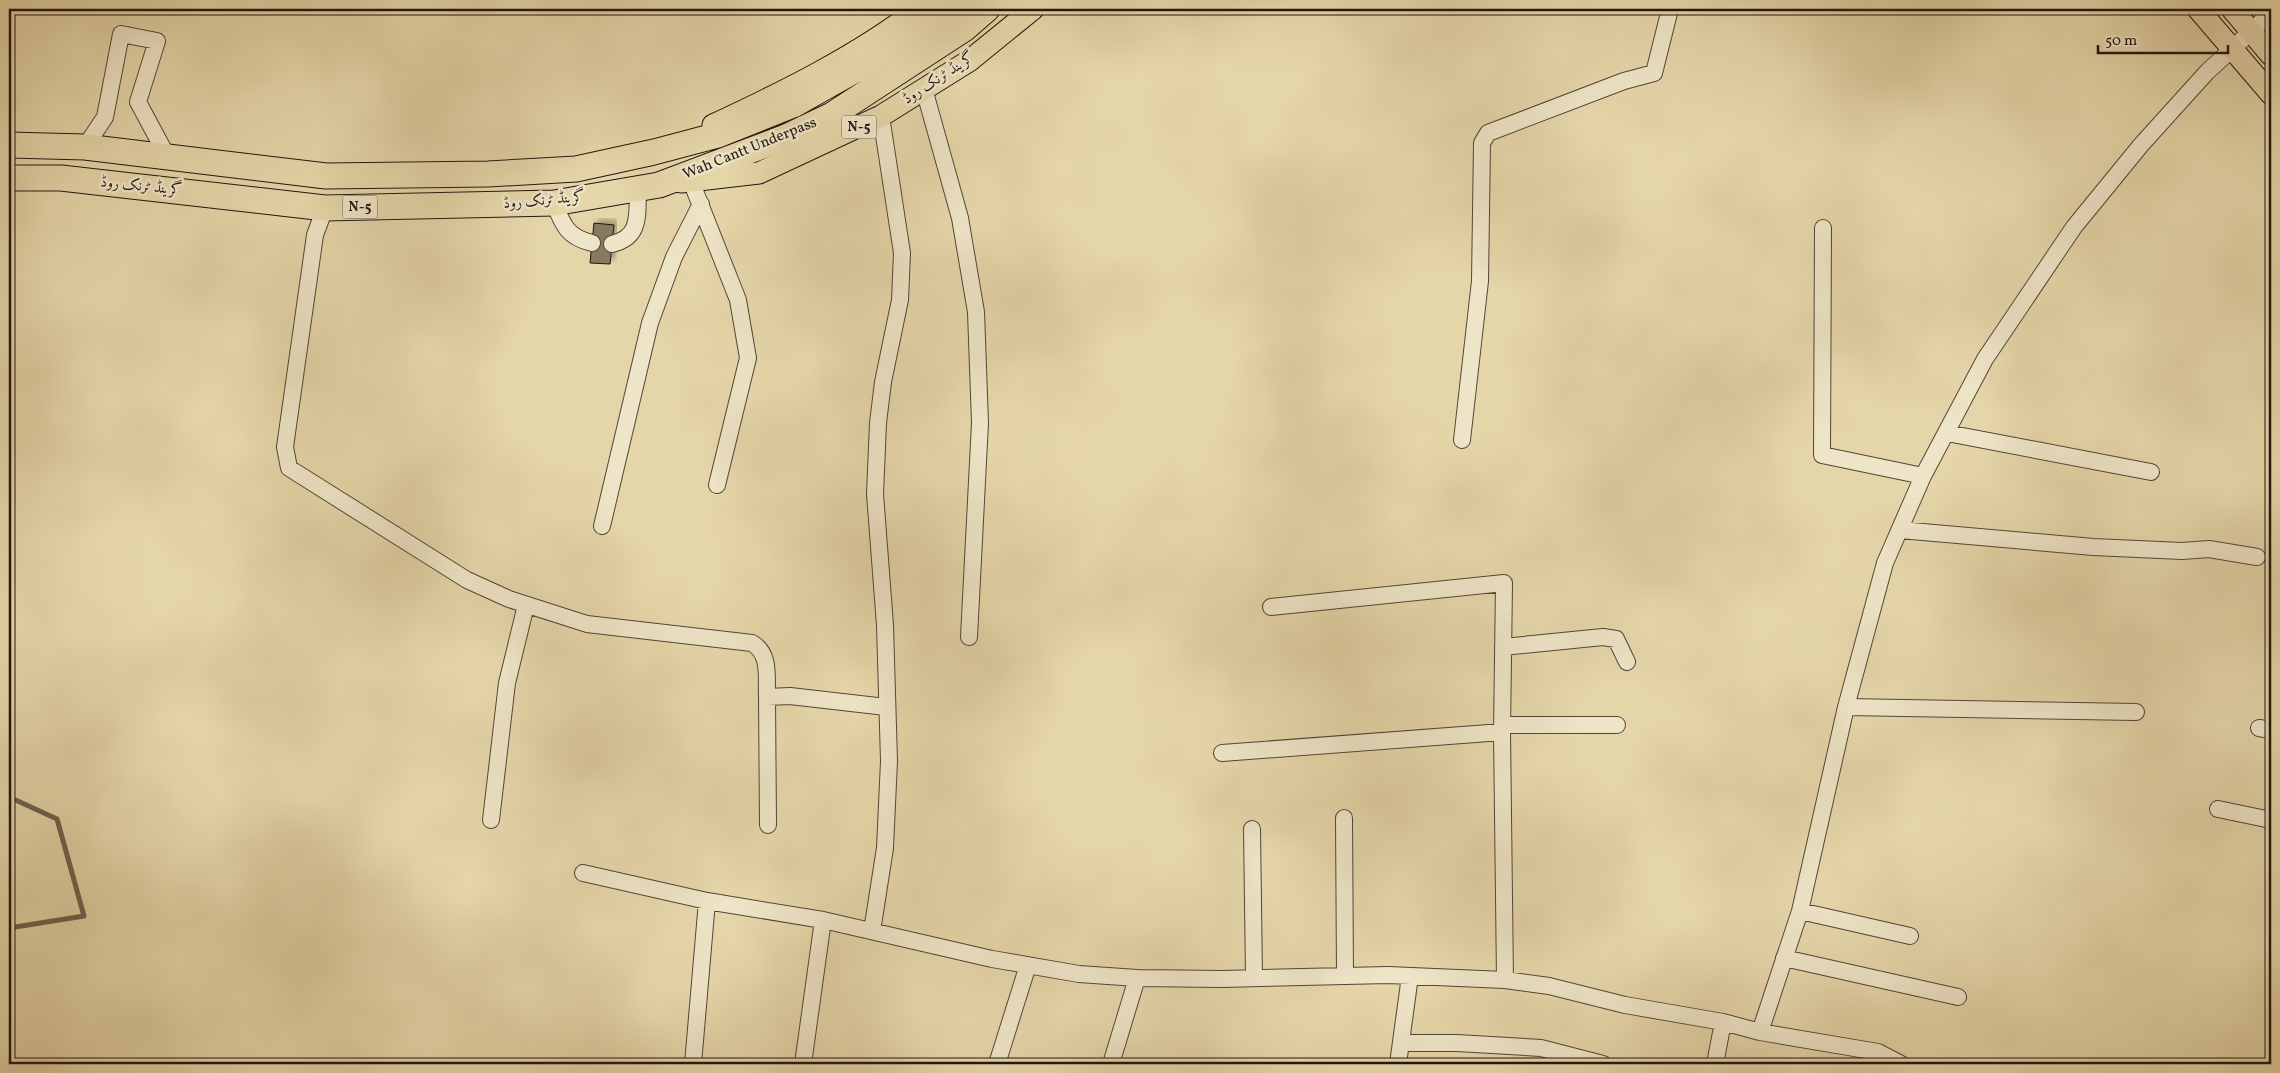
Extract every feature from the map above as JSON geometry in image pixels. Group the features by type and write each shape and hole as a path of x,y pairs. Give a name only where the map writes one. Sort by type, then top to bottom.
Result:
{"highway":[{"name":"Wah Cantt Underpass","path":"654,152 718,135 793,105 872,61 950,9"},
{"name":"Wah Cantt Underpass","path":"648,188 786,137 832,115 964,29 987,9"},
{"name":"گرینڈ ٹرنک روڈ","path":"9,146 85,147 326,176 488,174 576,169 654,152"},
{"path":"324,208 326,176"},
{"name":"گرینڈ ٹرنک روڈ","path":"9,178 61,178 324,208 554,202 648,188"}],"main road":[{"name":"گرینڈ ٹرنک روڈ","path":"654,152 768,100 865,45 918,9"},
{"name":"گرینڈ ٹرنک روڈ","path":"648,188 759,173 881,116 969,61 1035,9"},
{"path":"2198,9 2271,94"},
{"path":"2232,9 2271,55"}],"street":[{"path":"1462,440 1480,281 1482,143 1488,133 1624,81 1654,73 1670,9"},
{"path":"1760,1032 1800,911 1846,707 1885,563 1924,476 1985,359 2074,227 2200,80 2271,13"},
{"path":"85,147 105,118 121,34 158,41 138,102 166,156"},
{"path":"924,89 960,218 976,312 980,423 969,637"},
{"path":"872,931 885,848 889,761 884,625 875,494 878,423 883,382 900,300 902,253 881,116"},
{"path":"692,181 738,300 748,358 717,485"},
{"path":"612,244 625,241 633,231 648,188"},
{"path":"554,202 561,222 569,233 581,240 592,243"},
{"path":"602,526 650,323 674,257 700,204"},
{"path":"324,208 315,235 285,447 288,468 467,580 526,604 587,624 752,643 761,648 765,659 767,698 768,825"},
{"path":"1823,228 1822,456 1924,476"},
{"path":"1947,432 2151,472"},
{"path":"1900,530 2093,547 2182,551 2209,549 2257,557"},
{"path":"1271,607 1504,583 1502,729 1506,980"},
{"path":"491,820 507,683 526,604"},
{"path":"1503,647 1603,637 1616,639 1627,662"},
{"path":"767,698 790,696 886,707"},
{"path":"1846,707 2136,712"},
{"path":"1222,753 1502,729 1617,725"},
{"path":"2218,809 2271,820"},
{"path":"1344,818 1344,974"},
{"path":"1252,829 1254,978"},
{"path":"583,873 706,901 823,920 1028,965 1079,974 1137,978 1254,978 1344,974 1506,980 1549,986 1625,1004 1723,1022 1760,1032 1878,1052 1901,1064"},
{"path":"693,1064 706,901"},
{"path":"1800,911 1910,936"},
{"path":"803,1064 823,920"},
{"path":"1784,958 1958,997"},
{"path":"997,1064 1028,965"},
{"path":"1398,1064 1410,976"},
{"path":"1111,1064 1137,978"},
{"path":"1715,1064 1723,1022"},
{"path":"1402,1043 1457,1043 1541,1048 1603,1064"}],"building":[{"path":"594,223 614,225 610,264 590,263"}],"waterway":[{"path":"9,797 57,819 84,916 9,928"}]}
